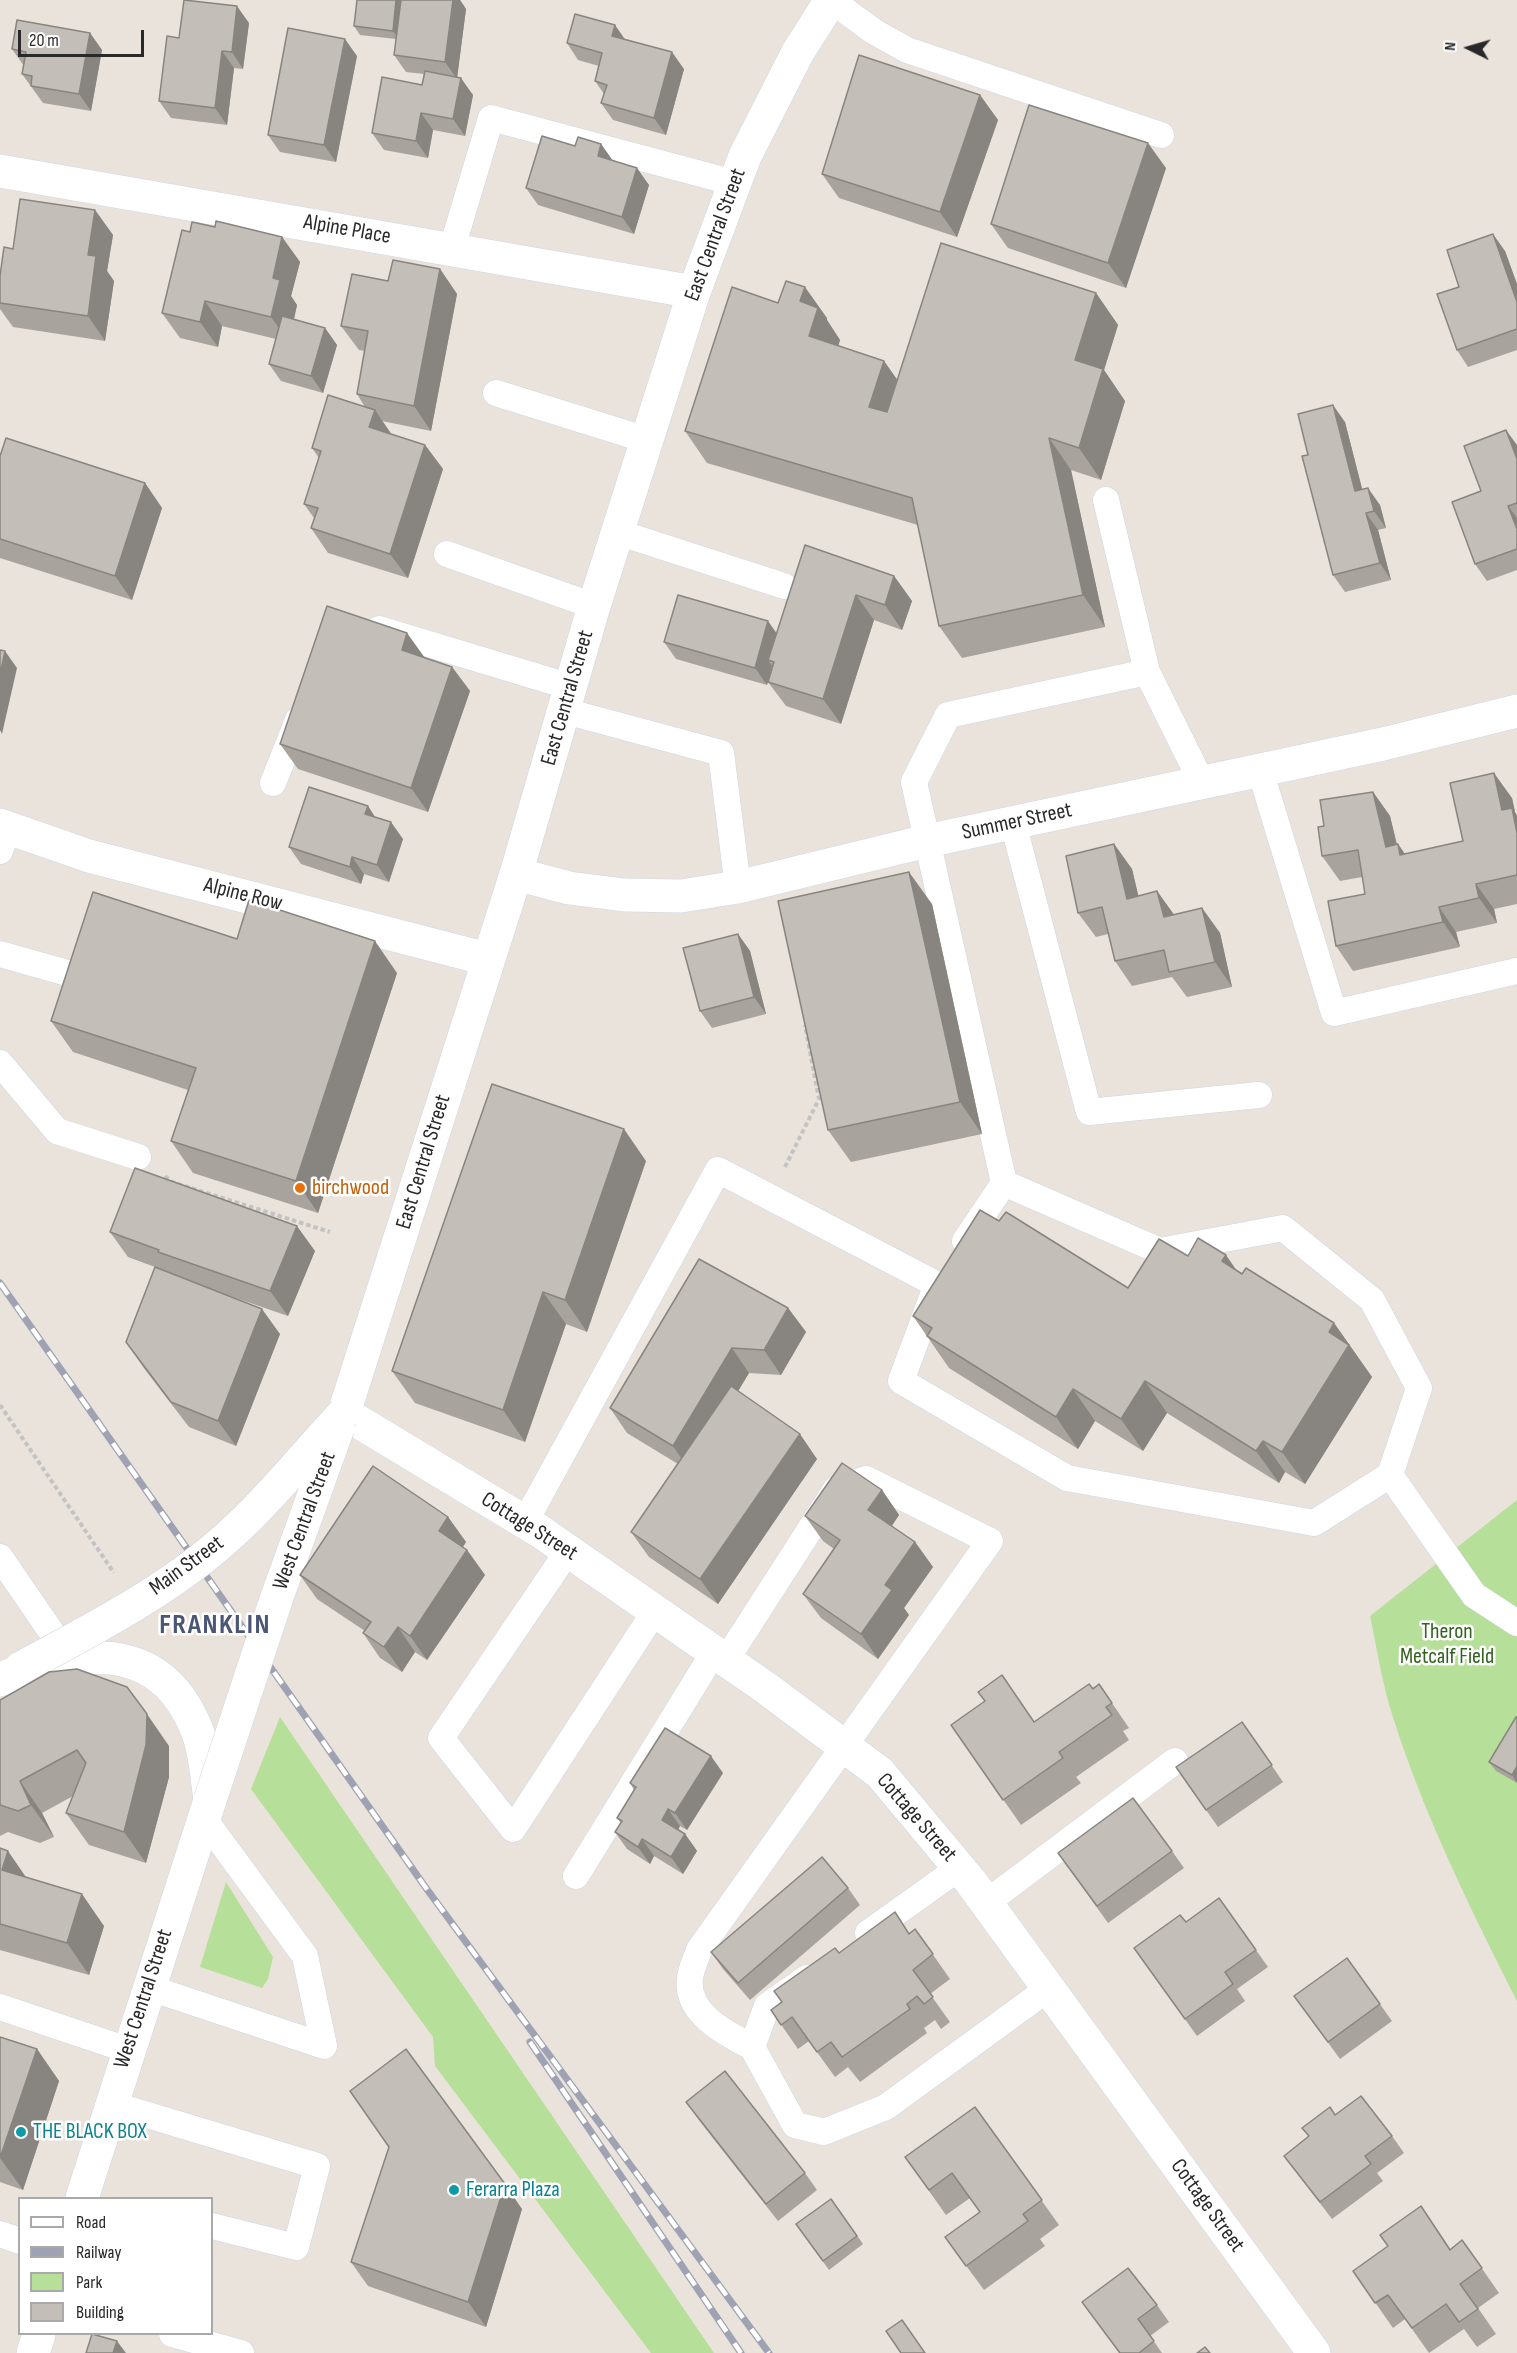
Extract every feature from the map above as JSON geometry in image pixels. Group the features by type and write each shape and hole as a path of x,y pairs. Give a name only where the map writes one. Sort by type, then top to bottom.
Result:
{"main road":[{"name":"East Central Street","path":"344,1413 516,874 594,606 694,292 745,156 798,52 831,0"},
{"name":"Alpine Place","path":"0,171 694,292"},
{"name":"Summer Street","path":"516,874 569,888 624,895 681,896 738,887 927,841 1383,744 1517,711"},
{"name":"Alpine Row","path":"3,835 487,959"},
{"name":"Cottage Street","path":"344,1413 525,1522 720,1656 880,1773 986,1903 1314,2353"},
{"name":"Main Street","path":"11,1674 162,1586 225,1540 344,1413"},
{"name":"West Central Street","path":"87,2197 111,2104 147,1987 277,1597 344,1413"},
{"name":"West Central Street","path":"11,1674 100,1656 118,1658 149,1669 168,1684 192,1716 200,1738 207,1809"},
{"path":"33,2353 39,2335"}],"lane":[{"path":"831,0 873,31 907,50 1161,135"},
{"path":"452,248 491,118 735,183"},
{"path":"496,393 646,440"},
{"path":"1106,500 1147,672 1202,783"},
{"path":"617,532 784,586"},
{"path":"447,554 594,606"},
{"path":"361,623 721,753 738,887"},
{"path":"1004,1183 1160,1251 1283,1228 1372,1300 1419,1388 1390,1475 1314,1523 1067,1478 901,1381 947,1269 1004,1183 914,782 948,715 1147,672"},
{"path":"273,783 308,694"},
{"path":"1260,770 1334,1013 1517,971"},
{"path":"1013,823 1089,1112 1259,1095"},
{"path":"0,954 78,976"},
{"path":"0,1063 57,1131 138,1156"},
{"path":"525,1522 718,1170 947,1269"},
{"path":"1390,1475 1474,1595 1517,1623"},
{"path":"576,1876 720,1656 836,1489 866,1479 990,1541 699,1950 690,1977 690,1994 696,2007 727,2034 752,2047 795,2124 824,2132 886,2107 1049,1988"},
{"path":"568,1551 441,1738 513,1829 655,1611"},
{"path":"0,1557 61,1646"},
{"path":"986,1903 1175,1761"},
{"path":"147,1987 324,2046 305,1956 207,1809"},
{"path":"853,1944 958,1868"},
{"path":"752,2047 767,2006 825,1965"},
{"path":"0,2007 128,2050"},
{"path":"111,2104 317,2166 296,2247 213,2226"},
{"path":"0,2235 18,2240"},
{"path":"176,2335 241,2353"}],"path":[{"path":"800,1137 819,1099 804,1017"},
{"path":"138,1156 172,1182 330,1232"},
{"path":"0,1405 110,1568"}],"green space":[{"name":"Theron Metcalf Field","path":"1517,1500 1517,2001 1465,1895 1418,1788 1388,1702 1370,1616"},
{"path":"280,1717 714,2353 651,2353 435,2066 433,2037 251,1789"},
{"path":"226,1882 273,1957 268,1979 262,1988 200,1967"}],"building":[{"path":"184,0 237,6 232,52 222,51 215,108 159,101 167,36 179,38"},
{"path":"357,0 396,0 393,31 354,26"},
{"path":"401,0 453,0 445,62 394,55"},
{"path":"575,14 615,25 612,36 672,52 654,118 601,103 607,85 595,81 602,53 567,43"},
{"path":"17,20 90,33 79,94 31,86 32,76 22,74 26,52 12,49"},
{"path":"288,28 345,39 324,145 268,135"},
{"path":"859,55 980,95 940,212 822,174"},
{"path":"425,71 461,78 453,119 421,113 416,141 372,133 382,77 422,85"},
{"path":"1029,105 1148,143 1108,263 991,224"},
{"path":"542,136 575,146 578,137 601,144 598,156 637,168 622,217 526,188"},
{"path":"20,199 95,210 88,255 96,256 88,316 0,303 0,276 4,247 13,249"},
{"path":"216,221 282,237 273,278 280,280 271,317 205,301 200,322 162,313 182,230 190,232 192,222 215,227"},
{"path":"1493,234 1517,302 1517,329 1457,350 1437,294 1459,287 1447,250"},
{"path":"941,243 1096,293 1075,360 1103,369 1079,448 1049,438 1083,595 939,626 912,498 685,431 732,287 778,303 786,281 805,287 800,301 818,308 809,336 884,361 869,407 887,412"},
{"path":"393,260 440,269 414,406 357,394 368,331 341,326 352,274 388,281"},
{"path":"282,316 325,328 311,376 269,364"},
{"path":"328,395 375,410 369,427 425,445 390,554 311,528 318,508 304,504 321,451 312,448"},
{"path":"1333,405 1355,491 1368,488 1374,511 1366,513 1380,563 1333,575 1302,456 1308,455 1298,414"},
{"path":"1506,430 1517,459 1517,503 1508,506 1517,529 1517,549 1475,564 1452,502 1481,491 1464,446"},
{"path":"6,438 145,483 115,576 0,539 0,456"},
{"path":"805,545 894,576 885,605 856,595 823,699 768,682 774,662 768,660"},
{"path":"678,595 768,621 755,668 664,642"},
{"path":"327,606 407,633 402,650 452,667 411,788 280,744"},
{"path":"0,650 5,651 0,675"},
{"path":"1494,773 1502,810 1512,808 1517,833 1517,875 1476,884 1479,898 1439,907 1443,922 1336,946 1328,901 1365,894 1358,850 1322,856 1318,827 1324,826 1320,800 1373,792 1386,847 1398,844 1400,855 1463,841 1450,783"},
{"path":"309,787 368,806 365,814 391,822 377,865 352,857 350,867 289,847"},
{"path":"1114,844 1127,899 1157,891 1164,917 1202,908 1215,962 1169,972 1164,950 1115,961 1102,907 1078,913 1066,856"},
{"path":"909,872 960,1102 828,1130 778,901"},
{"path":"93,892 237,939 249,900 375,941 296,1181 171,1141 196,1068 51,1021"},
{"path":"738,934 754,997 700,1011 683,948"},
{"path":"492,1084 624,1129 565,1300 543,1292 503,1410 392,1371"},
{"path":"135,1168 297,1226 270,1291 158,1252 159,1250 110,1232"},
{"path":"980,1210 999,1221 1006,1212 1128,1288 1159,1239 1188,1256 1198,1238 1226,1255 1222,1261 1242,1274 1246,1268 1334,1323 1329,1332 1349,1345 1282,1452 1263,1441 1256,1451 1145,1381 1121,1419 1073,1389 1056,1417 927,1336 932,1328 913,1316"},
{"path":"699,1259 788,1308 764,1350 732,1348 673,1446 610,1408"},
{"path":"155,1267 262,1309 218,1421 171,1402 126,1342"},
{"path":"731,1386 800,1434 700,1579 631,1532"},
{"path":"842,1463 882,1490 868,1510 915,1542 885,1585 892,1590 861,1634 803,1594 840,1540 805,1516"},
{"path":"373,1466 448,1517 439,1531 467,1550 410,1636 398,1627 384,1647 363,1633 371,1622 300,1575"},
{"path":"77,1669 127,1687 147,1714 146,1745 124,1832 66,1813 86,1763 77,1750 20,1781 31,1805 18,1811 0,1805 0,1700 49,1672"},
{"path":"1002,1675 1034,1722 1089,1684 1093,1689 1099,1684 1112,1703 1106,1707 1112,1715 1059,1752 1063,1758 1003,1800 951,1725 985,1701 978,1692"},
{"path":"1516,1717 1517,1766 1512,1775 1489,1762"},
{"path":"1242,1722 1272,1765 1206,1810 1176,1767"},
{"path":"665,1728 711,1756 675,1813 668,1809 662,1820 685,1834 671,1857 642,1839 638,1847 615,1832 622,1821 617,1818 636,1787 630,1783"},
{"path":"1133,1798 1172,1851 1097,1906 1058,1853"},
{"path":"0,1848 8,1851 2,1870 82,1894 67,1943 0,1924"},
{"path":"822,1857 848,1888 738,1983 711,1952"},
{"path":"1219,1898 1256,1950 1225,1972 1233,1984 1185,2019 1134,1948 1180,1915 1186,1922"},
{"path":"895,1912 909,1934 915,1929 933,1954 913,1970 933,1997 924,2004 917,1996 907,2004 910,2009 842,2057 831,2042 817,2052 792,2017 781,2025 771,2010 782,2002 774,1991 835,1948 839,1953"},
{"path":"1347,1958 1380,2004 1328,2042 1294,1996"},
{"path":"0,2037 37,2049 0,2158"},
{"name":"Ferarra Plaza","path":"406,2049 505,2184 468,2302 351,2262 389,2147 350,2091"},
{"path":"725,2071 805,2173 766,2204 686,2102"},
{"path":"1361,2096 1392,2136 1365,2156 1371,2164 1320,2202 1284,2156 1309,2136 1302,2128 1330,2107 1335,2115"},
{"path":"975,2107 1042,2200 1023,2214 1028,2221 966,2266 945,2237 980,2212 952,2173 929,2190 905,2157"},
{"path":"831,2199 857,2236 823,2261 796,2224"},
{"path":"1421,2206 1450,2250 1462,2240 1482,2268 1460,2284 1478,2309 1459,2322 1446,2304 1412,2328 1388,2295 1375,2303 1353,2271 1388,2246 1380,2235"},
{"path":"1128,2268 1157,2305 1138,2319 1154,2341 1139,2353 1120,2353 1082,2302"},
{"path":"902,2320 925,2353 901,2353 886,2331"},
{"path":"92,2335 117,2341 113,2353 86,2353"},
{"path":"1205,2347 1210,2353 1197,2353"}],"railway":[{"path":"0,1283 426,1888 769,2353"},
{"path":"530,2042 741,2353"}],"place":[{"name":"birchwood","path":"300,1188"},
{"name":"THE BLACK BOX","path":"21,2132"},
{"name":"Ferarra Plaza","path":"454,2190"}],"district":[{"name":"FRANKLIN","path":"215,1626"}]}
